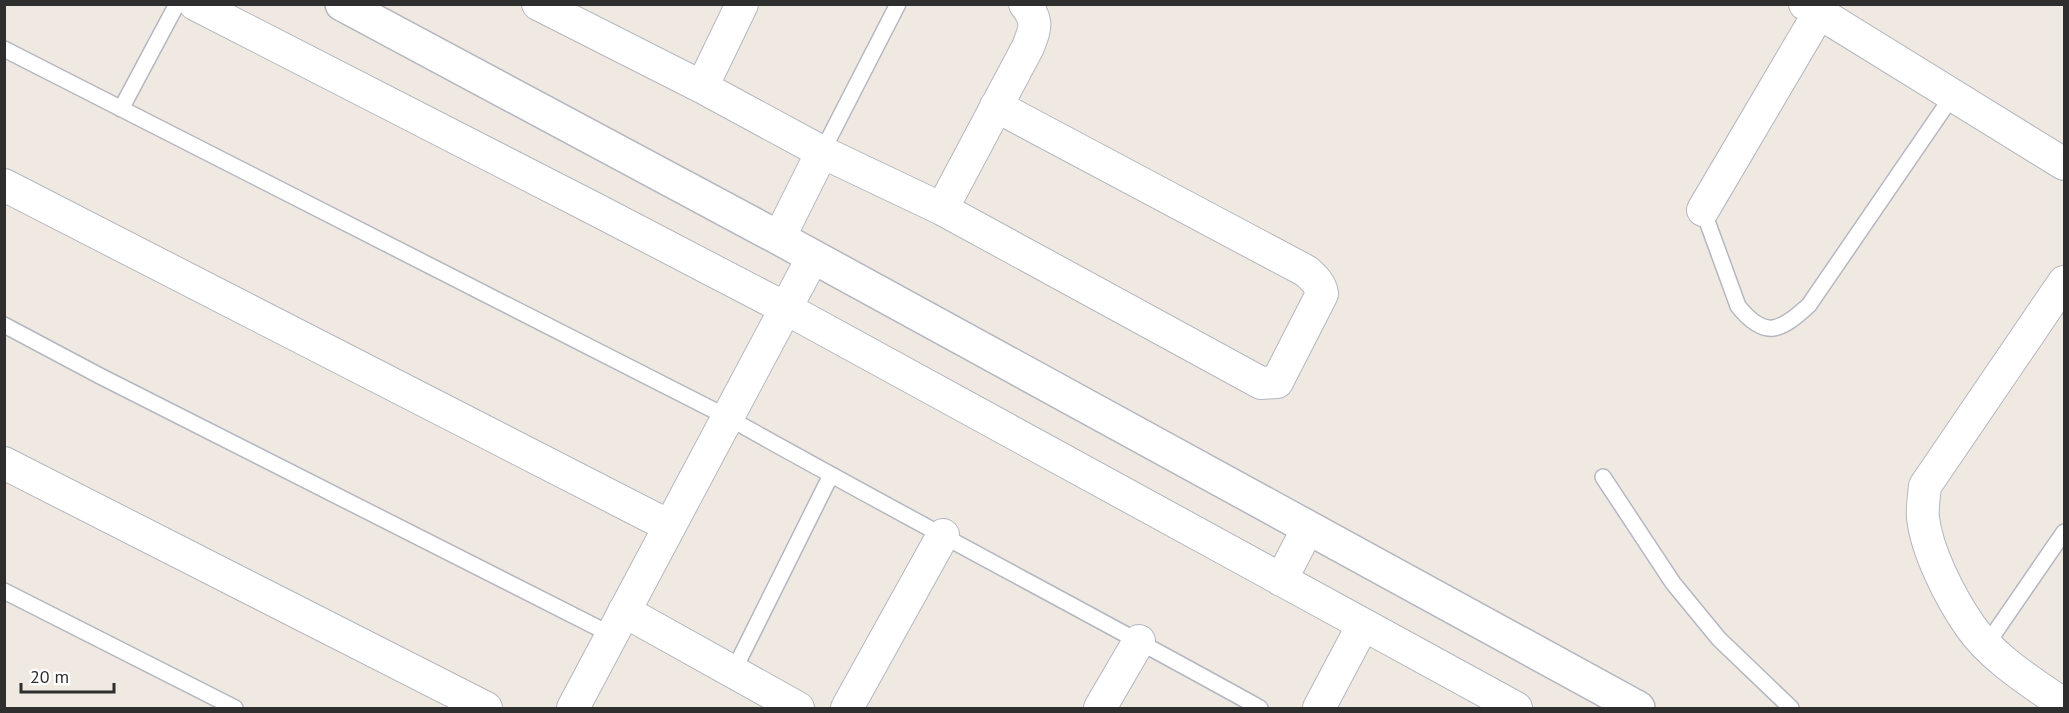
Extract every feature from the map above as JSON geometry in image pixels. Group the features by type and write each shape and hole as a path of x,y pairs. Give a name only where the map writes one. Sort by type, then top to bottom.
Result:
{"street":[{"path":"195,4 785,308 1516,708"},
{"path":"342,4 779,238 1638,708"},
{"path":"538,4 702,87 822,152 942,209 1261,383 1277,382 1322,294 1321,288 1312,276 996,106"},
{"path":"702,87 742,4"},
{"path":"942,209 1028,47 1035,28 1034,16 1025,4"},
{"path":"1702,210 1812,9 2064,164"},
{"path":"779,238 822,152"},
{"path":"4,185 669,526"},
{"path":"573,708 813,257"},
{"path":"2064,282 1925,486 1922,515 1928,545 1942,577 1970,627 2010,666 2064,705"},
{"path":"4,463 486,708"},
{"path":"1281,580 1308,528"},
{"path":"847,708 943,535"},
{"path":"618,623 733,672 798,708"},
{"path":"1319,708 1363,625"},
{"path":"1100,708 1139,641"}],"lane":[{"path":"121,110 177,4"},
{"path":"822,152 898,4"},
{"path":"4,49 727,417 1260,708"},
{"path":"1702,210 1738,306 1748,319 1757,326 1772,329 1791,322 1809,305 1953,95"},
{"path":"4,325 100,375 618,623"},
{"path":"733,672 831,475"},
{"path":"1603,477 1673,584 1719,639 1791,708"},
{"path":"1987,644 2064,532"},
{"path":"4,591 235,708"}]}
